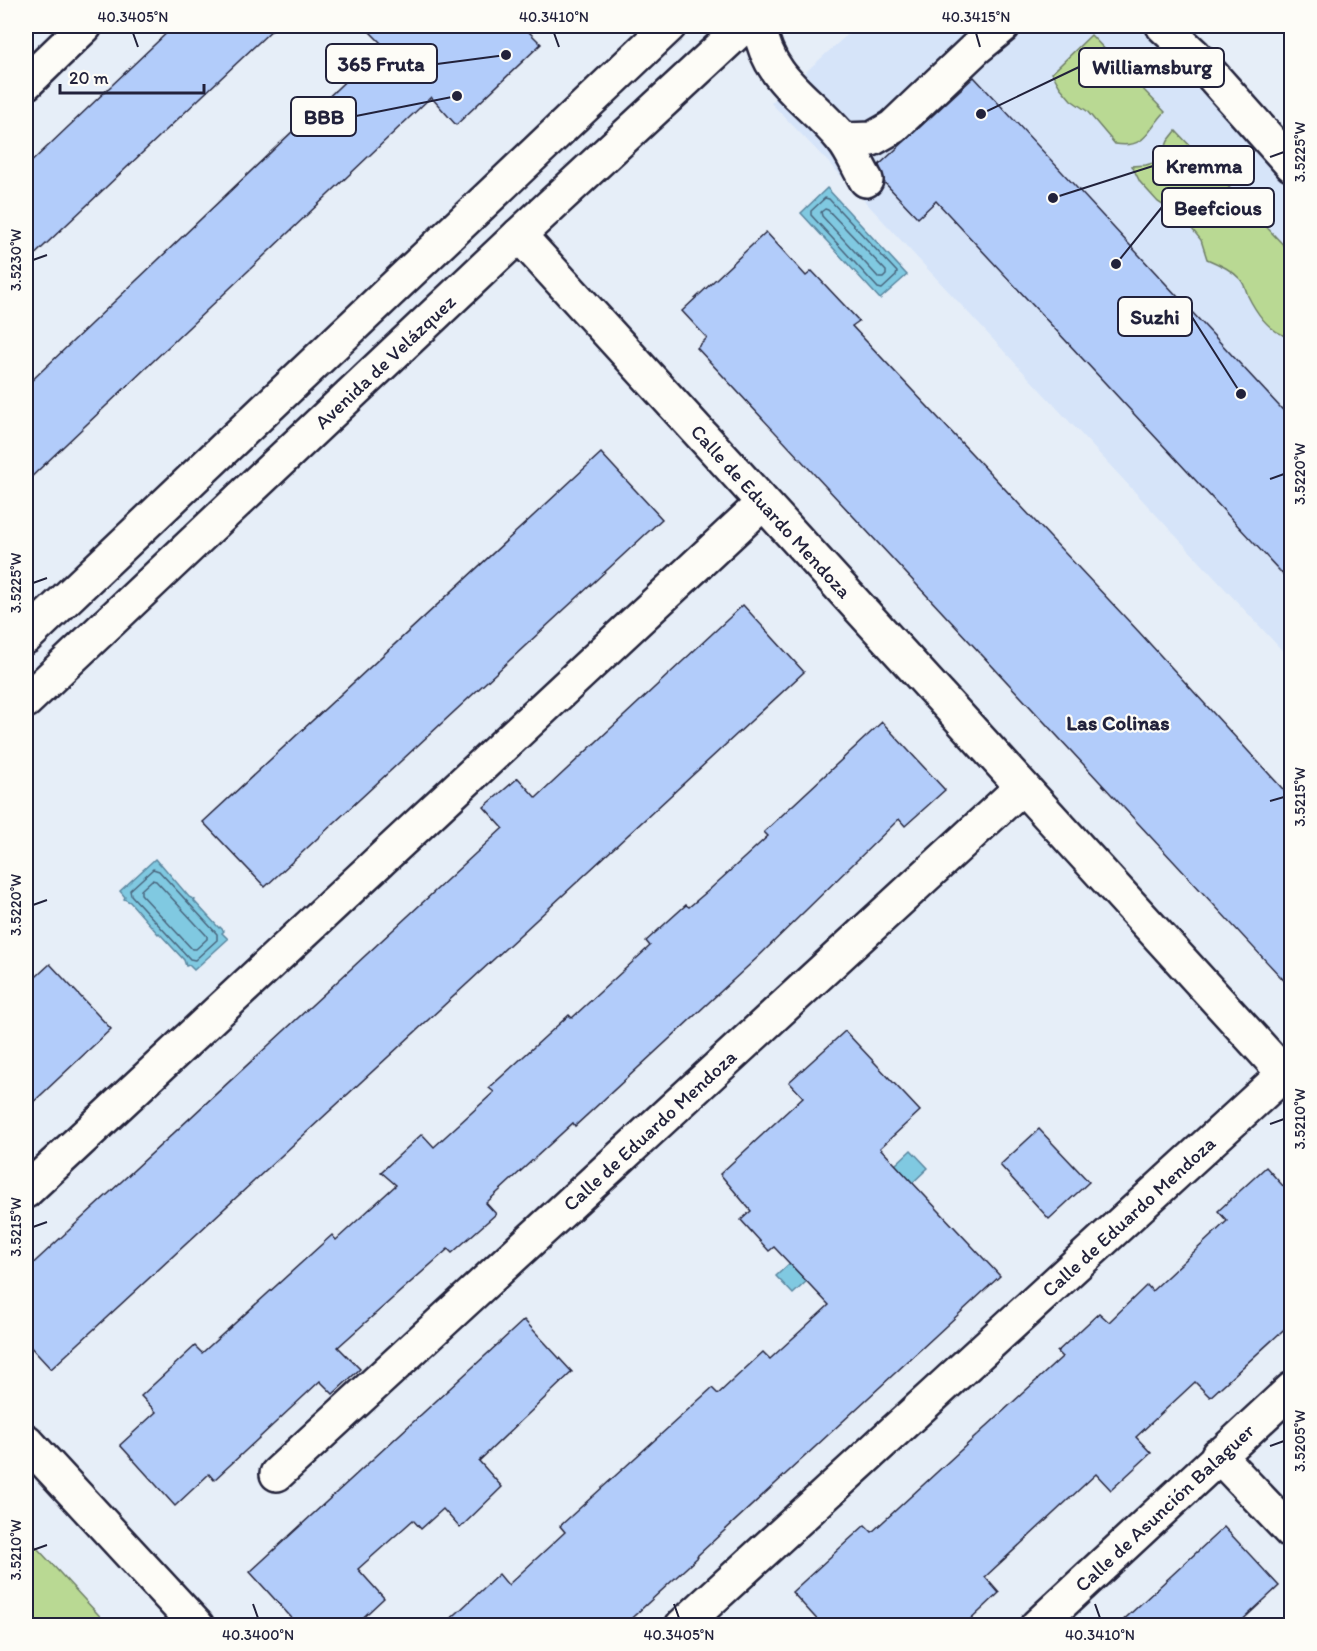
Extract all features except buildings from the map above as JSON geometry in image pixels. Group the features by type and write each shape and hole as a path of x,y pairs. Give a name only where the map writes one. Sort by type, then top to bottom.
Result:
{"street":[{"path":"26,83 85,26"},
{"path":"26,637 669,26"},
{"name":"Avenida de Velázquez","path":"26,701 519,235 744,26"},
{"path":"759,26 768,57 785,82 843,140 866,180"},
{"path":"843,140 872,139 893,127 976,48 1003,26"},
{"path":"1163,26 1194,55 1292,165"},
{"name":"Calle de Eduardo Mendoza","path":"519,235 1288,1078 682,1626"},
{"path":"26,1191 763,503"},
{"name":"Calle de Eduardo Mendoza","path":"277,1474 1022,788"},
{"name":"Calle de Asunción Balaguer","path":"1037,1626 1218,1455 1292,1389"},
{"path":"26,1441 196,1626"},
{"path":"1218,1455 1292,1533"}],"shaded area":[{"path":"857,26 1180,26 1291,146 1291,660 771,103"}],"green space":[{"path":"1091,35 1165,112 1145,137 1133,144 1115,144 1087,111 1071,100 1052,73"},
{"path":"1176,131 1291,253 1291,337 1277,332 1265,322 1240,279 1229,270 1207,259 1201,240 1184,219 1158,202 1140,182 1132,166 1160,161 1168,141"},
{"path":"26,1536 108,1625 26,1625"}],"water":[{"path":"827,188 907,275 880,299 801,213"},
{"path":"155,859 224,931 222,933 228,939 194,970 189,965 186,966 184,960 130,902 124,899 120,891"},
{"path":"911,1150 928,1168 883,1211 866,1192"},
{"path":"821,1234 838,1252 793,1294 776,1276"}],"place":[{"name":"365 Fruta","path":"506,55"},
{"name":"BBB","path":"457,96"},
{"name":"Williamsburg","path":"981,114"},
{"name":"Kremma","path":"1053,198"},
{"name":"Beefcious","path":"1116,264"},
{"name":"Suzhi","path":"1241,394"}],"district":[{"name":"Las Colinas","path":"1118,723"}]}
